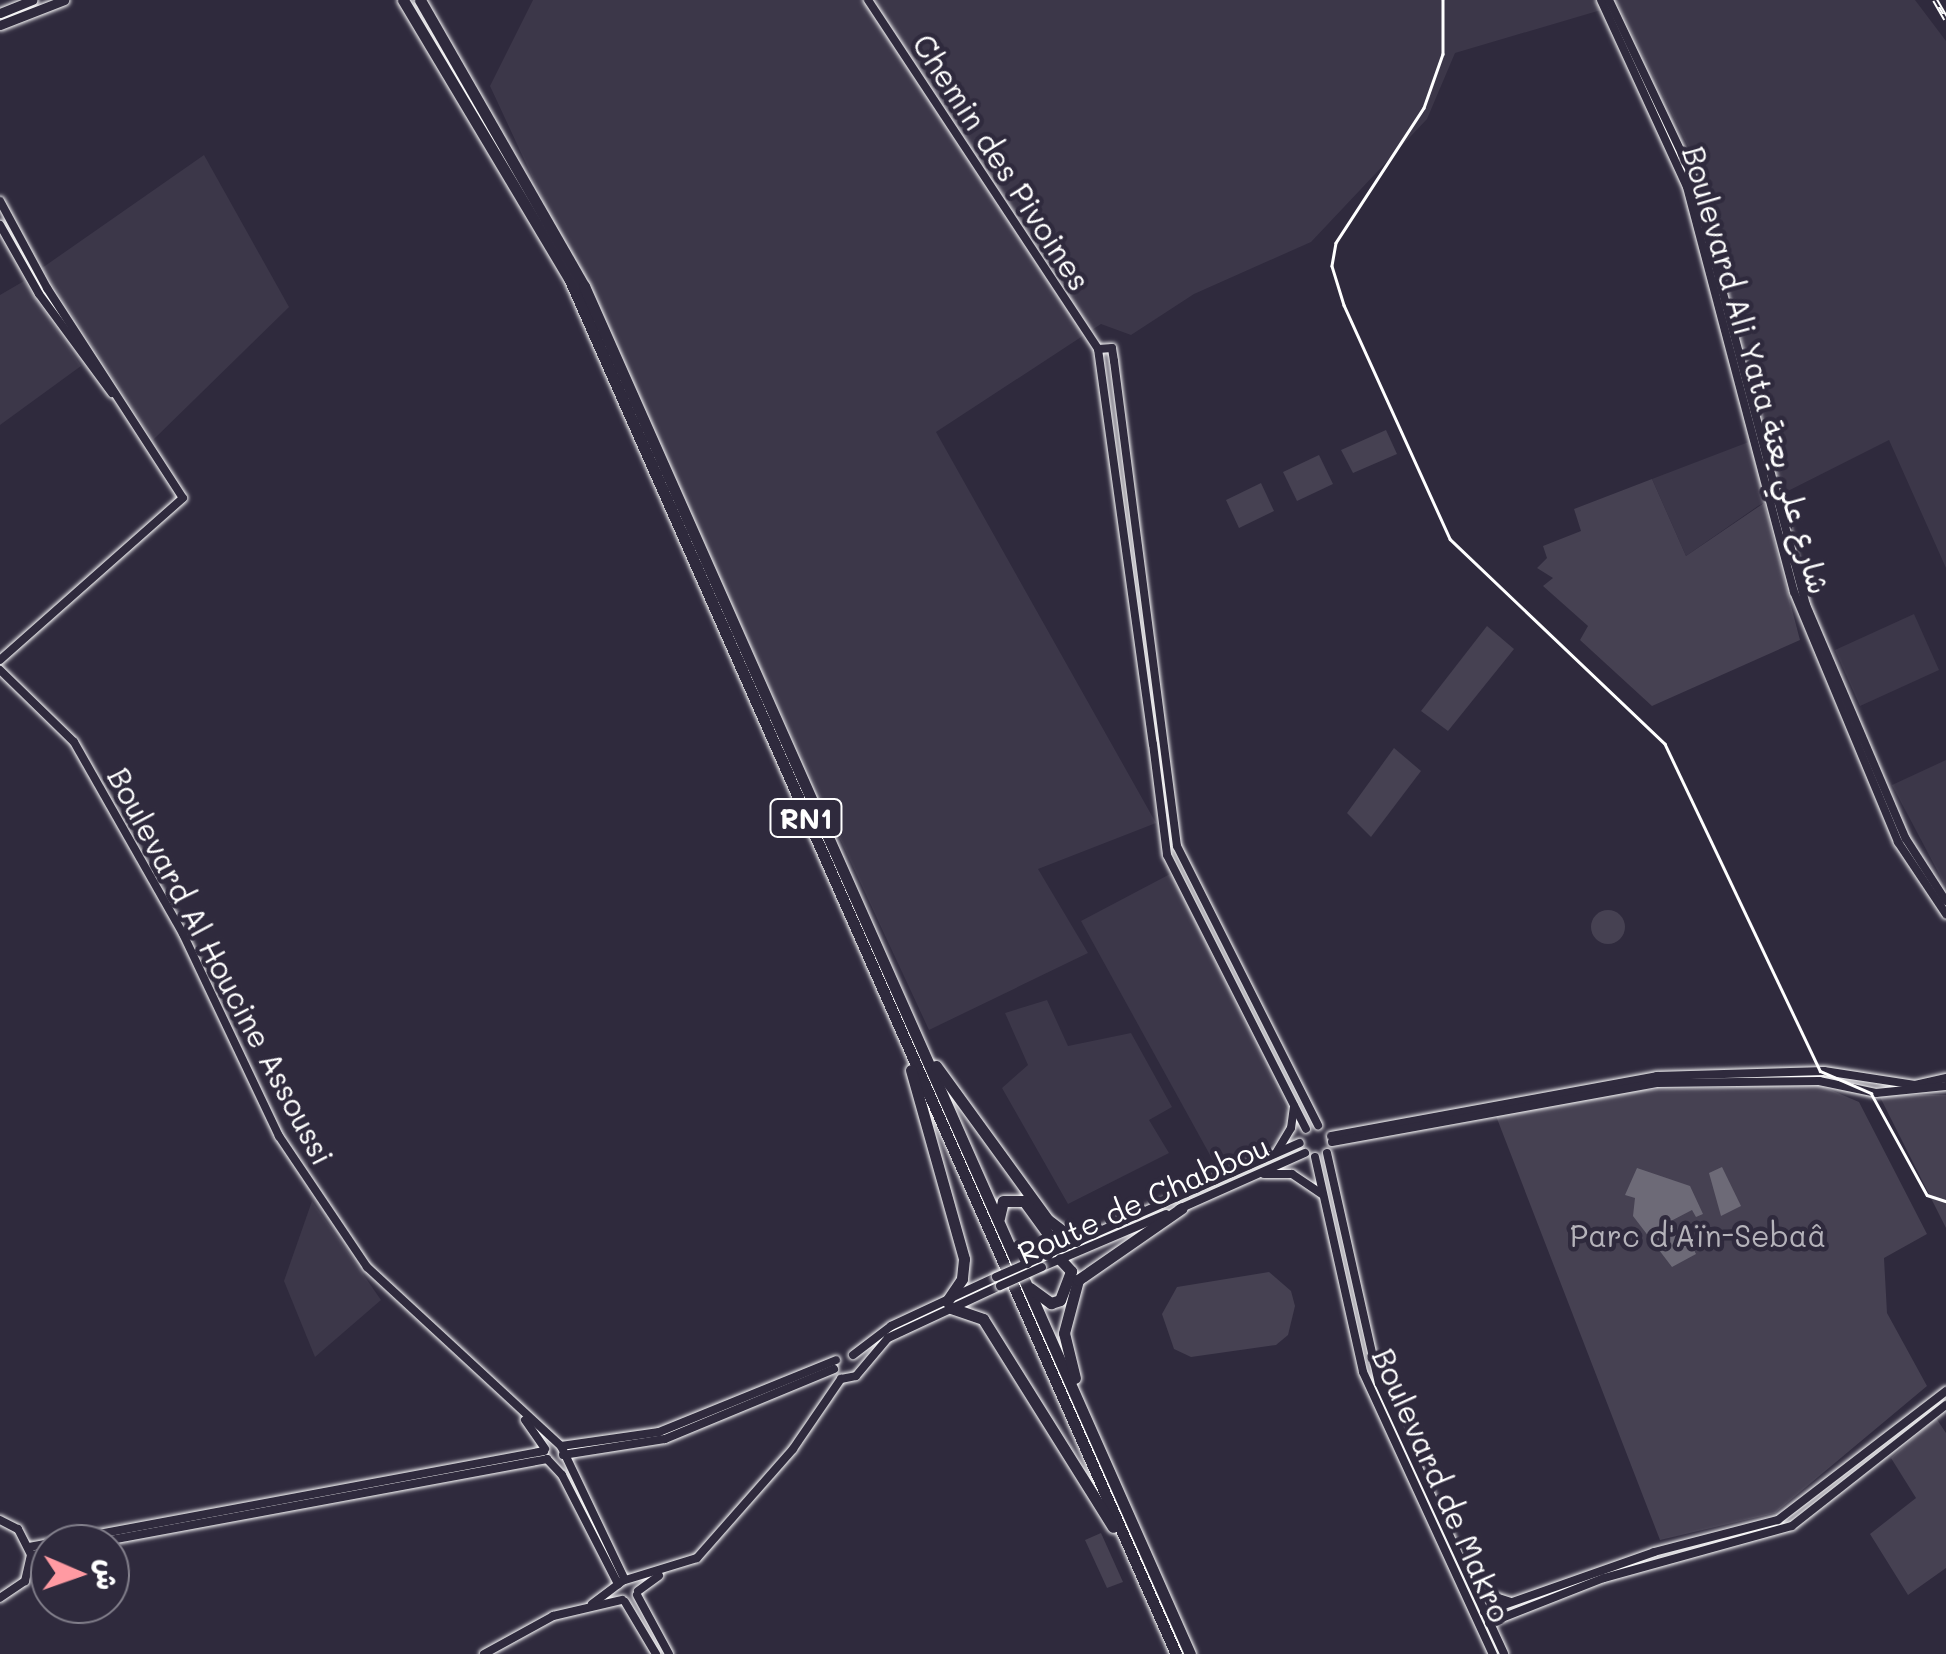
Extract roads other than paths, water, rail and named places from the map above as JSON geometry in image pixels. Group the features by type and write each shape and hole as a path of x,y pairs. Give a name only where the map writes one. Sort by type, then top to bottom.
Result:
{"highway":[{"name":"RN1","path":"403,0 569,278 1190,1654"},
{"name":"RN1","path":"420,0 568,253 1176,1654"},
{"path":"908,1032 1024,1189 1076,1241"},
{"path":"908,1032 964,1259 962,1280 949,1305 976,1311 985,1321 1141,1579"},
{"path":"1002,1232 1003,1201 1020,1198 1051,1238 1042,1260"},
{"path":"1139,1540 1070,1366 1066,1310 1086,1270 1182,1208"},
{"path":"1023,1280 1041,1298 1058,1302 1072,1270 1060,1259"}],"main road":[{"path":"0,13 32,0"},
{"path":"0,25 64,0"}],"street":[{"name":"Chemin des Pivoines","path":"868,0 1098,349"},
{"name":"Boulevard Ali Yata شارع علي يعتة","path":"1601,0 1680,166 1742,369 1796,598 1898,842 1946,914"},
{"name":"Boulevard Ali Yata شارع علي يعتة","path":"1610,0 1688,164 1806,605 1906,839 1946,901"},
{"path":"0,201 112,393"},
{"path":"0,224 40,294 184,498 0,660"},
{"path":"1302,1148 1306,1129 1294,1102 1169,859 1098,349 1112,348 1180,854 1318,1126 1331,1139"},
{"path":"1100,363 1114,361"},
{"name":"Boulevard Al Houcine Assoussi","path":"0,670 74,742 182,934 280,1136 375,1278 560,1450 623,1583"},
{"path":"1151,729 1165,730"},
{"path":"1153,744 1166,741"},
{"path":"1331,1139 1657,1076 1824,1071 1914,1085 1946,1078"},
{"path":"1532,1099 1672,1082 1818,1081 1871,1093 1946,1086"},
{"path":"1273,1157 1291,1128 1294,1102"},
{"path":"1306,1129 1318,1126"},
{"path":"1302,1148 1315,1157 1327,1153 1331,1139"},
{"path":"1042,1260 1076,1241 1302,1148"},
{"name":"Route de Chabbou","path":"949,1305 1042,1260 1060,1259 1182,1208 1255,1175 1302,1148"},
{"name":"Boulevard de Makro","path":"1327,1153 1378,1383 1502,1650"},
{"name":"Boulevard de Makro","path":"1315,1157 1363,1372 1494,1654"},
{"path":"1255,1175 1292,1174 1323,1195"},
{"path":"130,1536 659,1432 835,1365 878,1334 949,1305"},
{"path":"841,1378 854,1378 860,1366 888,1338 949,1305"},
{"path":"853,1355 860,1366"},
{"path":"835,1365 841,1378"},
{"path":"484,1654 506,1637 592,1604 623,1583 694,1560 728,1526 841,1378"},
{"path":"1475,1616 1654,1552 1778,1520 1946,1390"},
{"path":"1480,1627 1604,1578 1792,1526 1946,1405"},
{"name":"Boulevard Al Houcine Assoussi","path":"523,1416 623,1583"},
{"path":"130,1532 560,1450"},
{"path":"0,1520 18,1529 30,1551 25,1582 0,1598"},
{"path":"592,1604 623,1601 663,1573"},
{"path":"623,1583 638,1593 669,1654"},
{"path":"623,1583 623,1601 656,1654"},
{"path":"1475,1590 1510,1602"},
{"path":"1502,1650 1510,1614"}],"tram line":[{"path":"1443,0 1443,54 1424,108 1336,243 1332,266 1344,305 1450,539 1665,744 1820,1071 1871,1093 1927,1195 1946,1201"}],"railway":[{"path":"1935,0 1946,19"}],"park label":[{"name":"Parc d'Aïn-Sebaâ","path":"1698,1235"}]}
